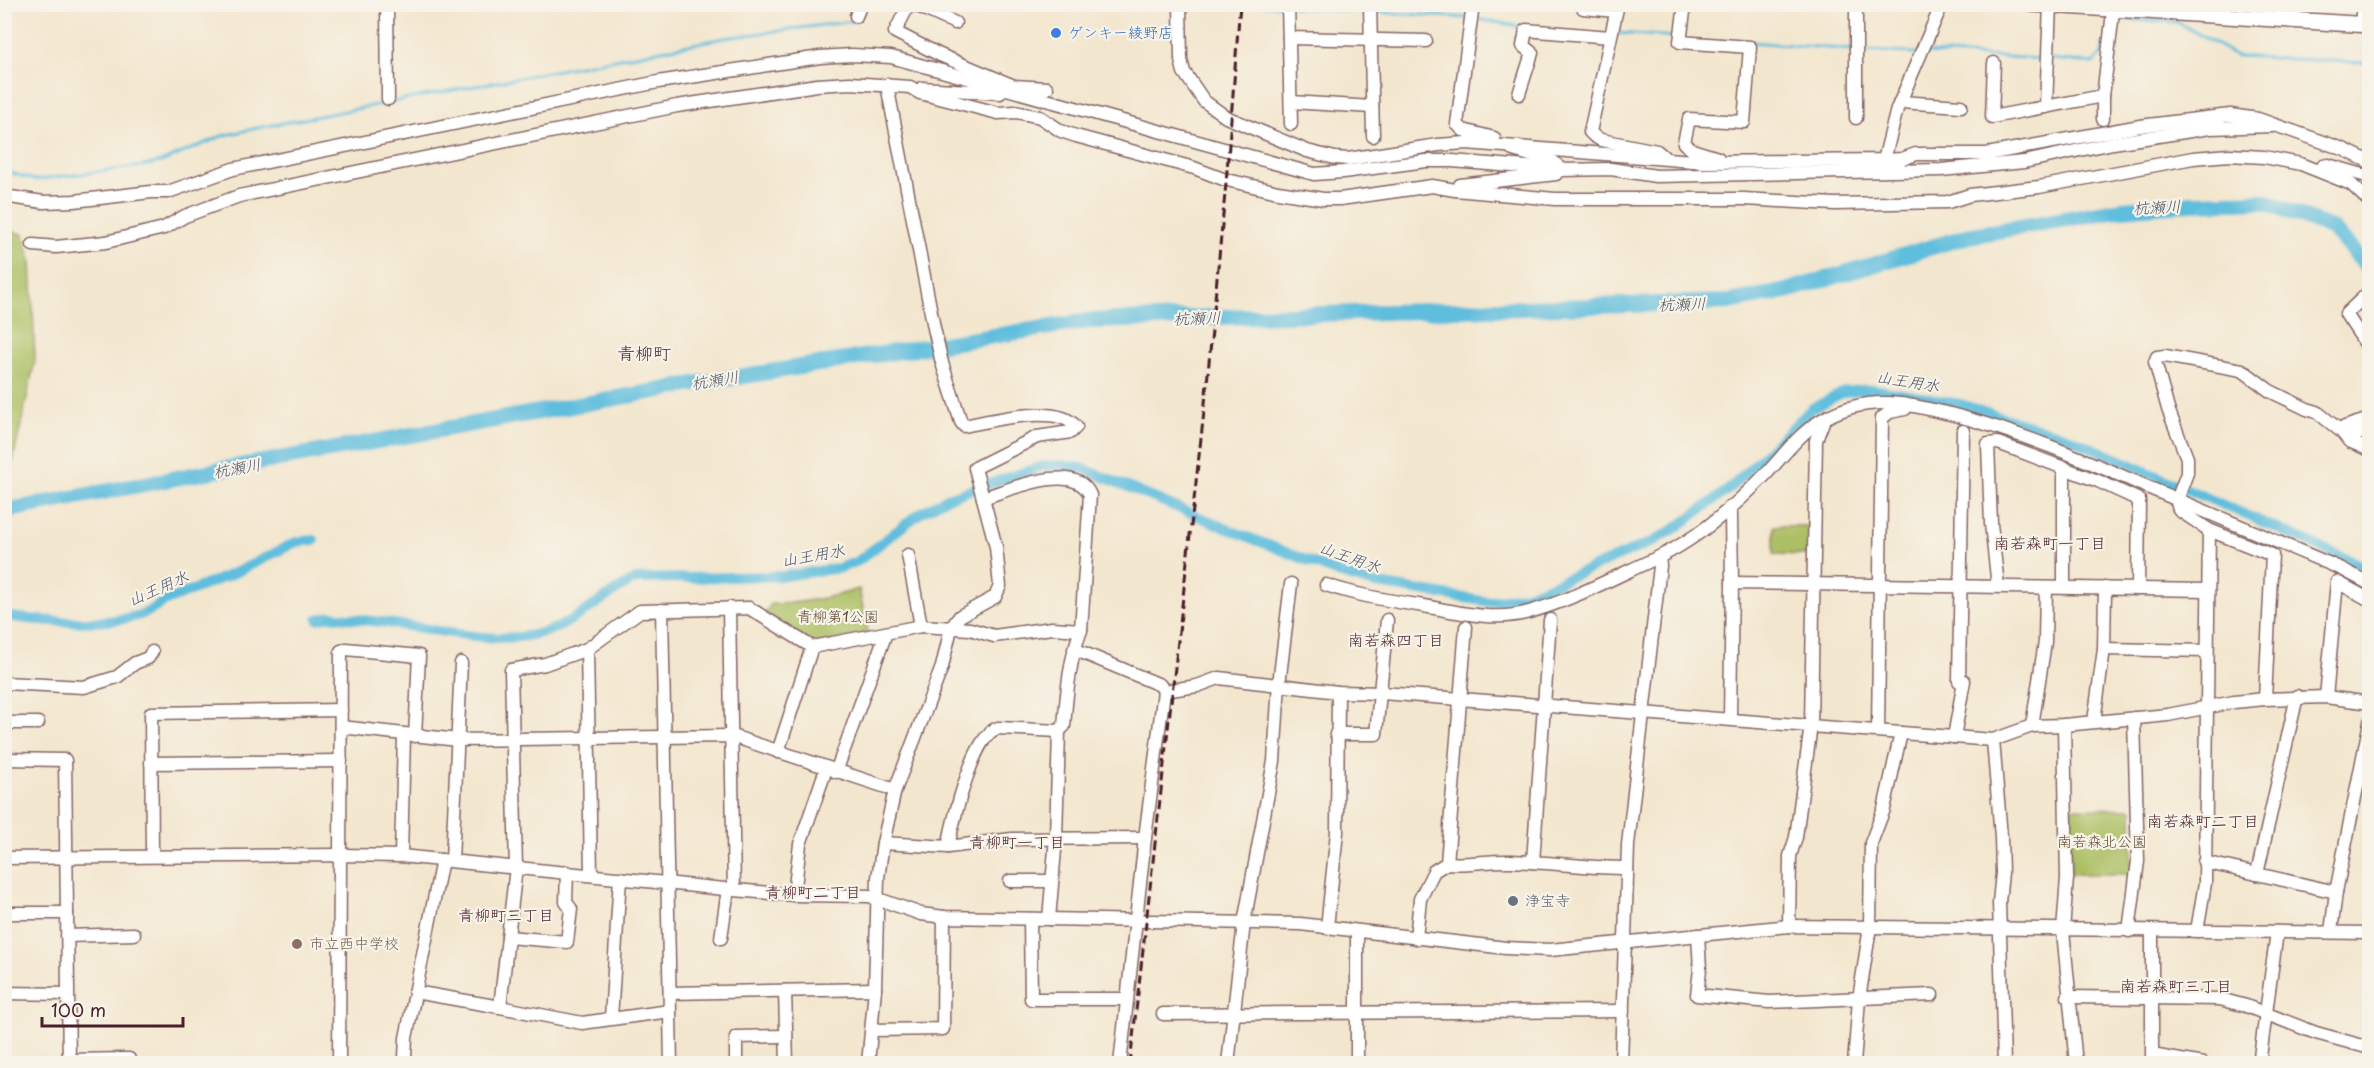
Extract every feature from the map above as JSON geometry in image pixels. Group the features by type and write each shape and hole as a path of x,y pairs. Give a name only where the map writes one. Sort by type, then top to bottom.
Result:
{"main road":[{"path":"2031,4 2185,9 2365,25"}],"street":[{"path":"387,4 388,99"},
{"path":"955,23 911,4 895,32 1012,88"},
{"path":"1180,4 1181,60 1184,72 1204,101 1226,117 1307,151 1335,158 1363,157 1454,143 1503,144 1723,162 1884,160 1902,159 1916,154 1988,154 2140,126 2230,115 2258,120 2343,149 2370,162"},
{"path":"1288,4 1291,124"},
{"path":"1370,4 1373,136"},
{"path":"1473,4 1457,124 1463,130 1496,139 1521,154 1554,162 1562,170"},
{"path":"1685,4 1680,42 1750,48 1744,122 1689,119 1684,143 1692,150 1718,158 1723,162"},
{"path":"1856,4 1856,118"},
{"path":"1884,160 1900,102 1942,4"},
{"path":"2363,4 2365,25"},
{"path":"2046,107 2050,5"},
{"path":"2103,119 2103,96 2114,7"},
{"path":"1583,8 1617,8 1590,132 1602,140 1657,151 1665,159"},
{"path":"1519,94 1532,53 1523,46 1526,30 1610,37"},
{"path":"1289,38 1426,41"},
{"path":"4,196 43,202 168,192 233,169 658,82 820,57 852,55 891,57 1012,88 1314,174 1426,161 1562,170 1611,170 1656,176 1941,170 2024,162 2113,143 2210,128 2273,126"},
{"path":"1995,63 1992,117 2103,96"},
{"path":"33,245 56,247 106,242 164,228 185,216 239,196 489,146 627,115 817,85 850,83 999,93 1012,88 1047,88"},
{"path":"868,1064 875,989 877,898 883,843 895,790 942,667 951,628 960,616 995,597 1000,586 996,547 975,468 1037,437 1071,432 1076,427 1072,421 1067,419 1043,415 1018,416 964,426 941,359 934,328 887,85"},
{"path":"909,87 920,93 998,113 1016,112 1040,117 1061,131 1194,168 1223,180 1287,194 1340,199 1417,187 1555,199 1744,199 1834,204 1948,202 1970,195 2039,187 2212,156 2264,157 2283,160 2320,171 2351,184 2370,202"},
{"path":"1291,102 1372,107"},
{"path":"1900,102 1961,106"},
{"path":"1440,188 1554,175 1571,163 1611,160 1620,155"},
{"path":"2320,171 2323,166 2328,165 2370,177"},
{"path":"2366,294 2346,314 2370,350"},
{"path":"2265,699 2272,555 2210,530 2179,510 2181,492 2187,473 2187,458 2168,409 2155,362 2157,357 2164,356 2242,370 2270,391 2317,412 2342,432 2349,441 2370,450"},
{"path":"1326,585 1366,596 1472,615 1503,616 1527,613 1676,549 1729,508 1804,435 1825,418 1854,405 1899,404 1924,408 2038,441 2181,492 2370,584"},
{"path":"1878,730 1882,418 1890,412 1906,408 1921,410 1924,408"},
{"path":"1789,926 1790,856 1796,837 1811,725 1816,440 1825,418"},
{"path":"2342,432 2345,427 2370,419"},
{"path":"1954,737 1964,681 1959,681 1963,431"},
{"path":"2342,432 2349,434 2370,432"},
{"path":"1998,586 1990,524 1988,444 1998,443 2064,467 2139,500 2138,589"},
{"path":"2064,467 2064,587"},
{"path":"981,491 1052,478 1074,480 1087,487 1090,495 1081,630 1074,650 1064,726 1059,731 1056,838 1049,919"},
{"path":"1729,508 1732,583 1730,718"},
{"path":"2197,931 2205,883 2210,530"},
{"path":"908,555 921,626"},
{"path":"1621,1064 1627,868 1659,557"},
{"path":"2326,697 2337,582 2370,600"},
{"path":"1732,583 2208,590"},
{"path":"1228,1064 1244,923 1271,781 1279,684 1291,584"},
{"path":"2031,726 2045,642 2046,588"},
{"path":"2094,721 2104,649 2105,588"},
{"path":"721,938 731,889 732,736 729,608"},
{"path":"500,1006 516,867 511,670 544,664 587,649 640,611 749,608 812,647 921,626 970,629 994,636 1052,628 1081,630"},
{"path":"662,610 671,1064"},
{"path":"1336,734 1376,734 1382,693 1387,620"},
{"path":"1533,861 1550,620"},
{"path":"1447,863 1466,627"},
{"path":"794,895 800,844 886,633"},
{"path":"778,752 812,647"},
{"path":"339,1064 341,651 346,649 419,656 410,735 401,856"},
{"path":"587,649 591,874"},
{"path":"2104,649 2207,651"},
{"path":"1074,650 1160,685 1164,691 1120,1064"},
{"path":"4,683 84,687 117,677 135,663 148,658 152,652"},
{"path":"405,1057 406,1038 415,992 447,860 458,740 461,663"},
{"path":"1164,691 1197,686 1219,678 1338,692 1382,693 1730,718 1993,740 2031,726 2168,715 2265,699 2297,696 2326,697 2370,703"},
{"path":"1328,928 1337,832 1338,692"},
{"path":"2258,874 2297,696"},
{"path":"152,856 151,713 341,710"},
{"path":"2129,931 2138,861 2134,717"},
{"path":"2331,932 2336,892 2370,722"},
{"path":"4,723 38,723"},
{"path":"2064,725 2067,878 2063,931 2076,1064"},
{"path":"341,727 458,740 732,736 895,790"},
{"path":"948,847 968,772 987,735 999,728 1059,731"},
{"path":"1854,1064 1859,999 1870,927 1871,843 1884,809 1901,733"},
{"path":"1993,740 2001,837 2000,929 2004,1064"},
{"path":"4,759 65,760 69,1062 129,1059"},
{"path":"151,763 341,761"},
{"path":"883,843 948,847 1012,839 1145,838"},
{"path":"4,858 401,856 794,895 870,896 921,914 944,917 1300,924 1506,948 1550,950 1789,926 2370,933"},
{"path":"1416,938 1420,899 1434,871 1447,863 1465,865 1500,861 1533,861 1585,868 1627,868"},
{"path":"2204,862 2336,892"},
{"path":"508,937 567,942 571,909 566,902 567,872"},
{"path":"611,1018 620,878"},
{"path":"1010,881 1052,881"},
{"path":"4,913 67,914"},
{"path":"872,1030 943,1029 944,917"},
{"path":"1030,919 1031,999 1126,999"},
{"path":"1357,931 1357,1064"},
{"path":"2152,931 2152,1055 2203,1064"},
{"path":"2259,1064 2277,932"},
{"path":"67,936 134,934"},
{"path":"1698,935 1700,969 1697,995 1769,1002 1932,995"},
{"path":"670,993 875,989"},
{"path":"785,991 786,1064"},
{"path":"415,992 582,1023 670,1011"},
{"path":"4,993 67,994"},
{"path":"2068,997 2220,999 2266,1013 2316,1033 2370,1048"},
{"path":"1163,1014 1623,1011"},
{"path":"736,1064 736,1037 786,1036"}],"green space":[{"path":"5,230 23,234 31,261 35,360 12,466 5,479"},
{"path":"1774,526 1811,526 1811,555 1774,554"},
{"name":"青柳第1公園","path":"859,589 868,633 813,645 765,614 771,604 815,600"},
{"name":"南若森北公園","path":"2070,808 2132,809 2132,874 2071,874"}],"waterway":[{"path":"1245,4 1286,6"},
{"path":"1293,7 1367,12"},
{"path":"1373,12 1469,18"},
{"path":"1475,19 1525,27"},
{"path":"2116,19 2177,22 2237,56 2370,63"},
{"path":"4,163 8,172 35,180 142,166 161,162 222,136 257,128 724,38 854,21"},
{"path":"1615,33 1678,37"},
{"path":"1750,42 1854,50"},
{"path":"2052,59 2093,63 2102,54 2103,45"},
{"path":"1861,51 1917,53"},
{"path":"1924,53 2046,59"},
{"name":"杭瀬川","path":"4,511 694,384 1088,321 1729,302 1786,291 1968,236 2122,209 2191,203 2264,201 2333,229 2370,270"},
{"name":"山王用水","path":"318,619 331,616 464,635 522,637 568,622 636,579 785,576 840,568 858,561 920,513 947,498 1042,466 1061,465 1082,468 1341,574 1372,583 1489,602 1528,595 1652,542 1676,528 1729,489 1811,409 1844,392 1871,389 1960,404 2070,438 2370,569"},
{"name":"山王用水","path":"4,616 86,622 130,618 239,571 296,542 314,540"}],"railway":[{"path":"1130,1064 1206,394 1240,4"}],"place":[{"name":"ゲンキー綾野店","path":"1056,33"},
{"name":"浄宝寺","path":"1513,901"},
{"name":"市立西中学校","path":"297,944"}],"district":[{"name":"青柳町","path":"644,354"},
{"name":"南若森町一丁目","path":"2050,543"},
{"name":"南若森四丁目","path":"1396,640"},
{"name":"南若森町二丁目","path":"2203,821"},
{"name":"青柳町一丁目","path":"1017,842"},
{"name":"青柳町二丁目","path":"813,892"},
{"name":"青柳町三丁目","path":"506,915"},
{"name":"南若森町三丁目","path":"2176,986"}]}
